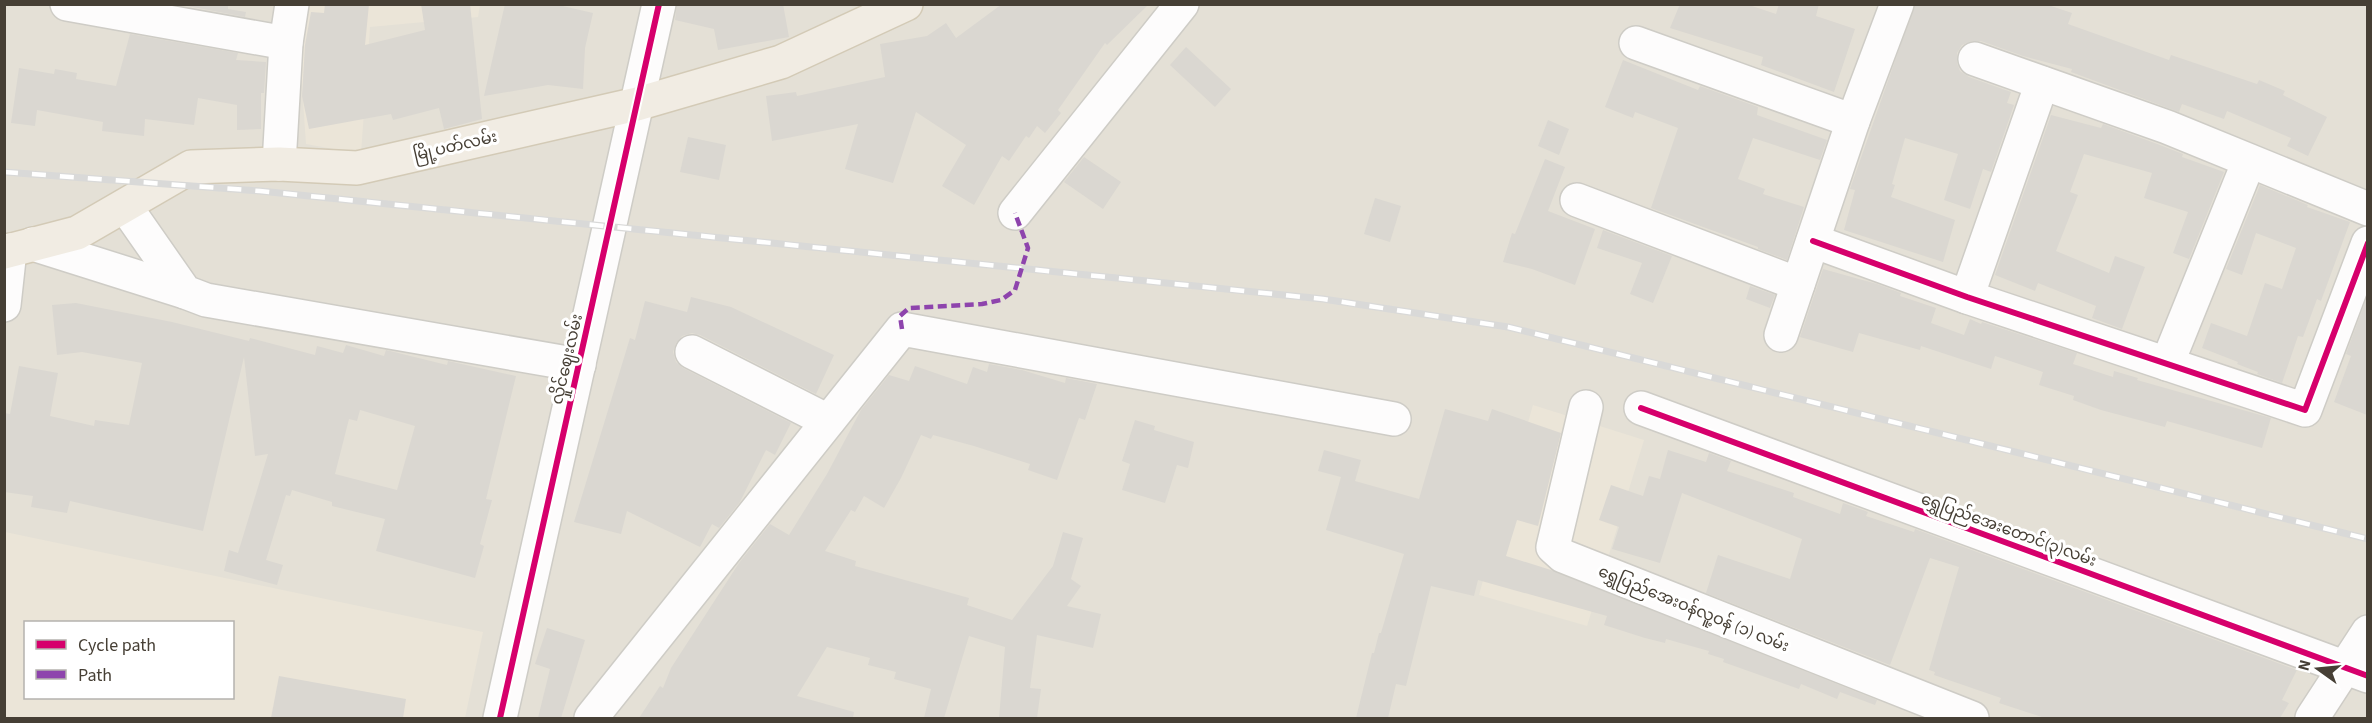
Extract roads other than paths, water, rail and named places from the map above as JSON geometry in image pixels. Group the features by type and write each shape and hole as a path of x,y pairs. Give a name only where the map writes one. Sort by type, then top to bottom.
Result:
{"main road":[{"name":"မြို့ပတ်လမ်း","path":"16,249 77,233 191,167 279,164 357,168 637,104 781,62 906,4"}],"street":[{"path":"68,4 286,43"},
{"path":"279,164 286,43 292,4"},
{"name":"လှိုင်ဈေးလမ်း","path":"500,718 659,4"},
{"path":"1016,213 1182,4"},
{"path":"1781,335 1853,122 1897,4"},
{"path":"1636,43 1853,122"},
{"path":"1975,59 2167,127 2367,209"},
{"path":"1967,297 2042,83"},
{"path":"2167,364 2249,160"},
{"path":"1577,200 1798,284"},
{"path":"125,206 185,292"},
{"path":"1813,241 1967,297 2305,410 2367,243"},
{"path":"4,305 16,249 185,292 206,300 579,365"},
{"path":"591,718 902,329 1394,419"},
{"path":"692,352 828,421"},
{"name":"ရွှေပြည်အေးဝန်လူ့ဝန် (၁) လမ်း","path":"1586,407 1553,547 1563,555 1972,718"},
{"name":"ရွှေပြည်အေးတောင်(၃)လမ်း","path":"1641,408 2356,671"},
{"path":"2312,718 2356,671 2367,632"}],"railway":[{"path":"4,172 260,191 1323,299 1508,327 2368,539"}]}
